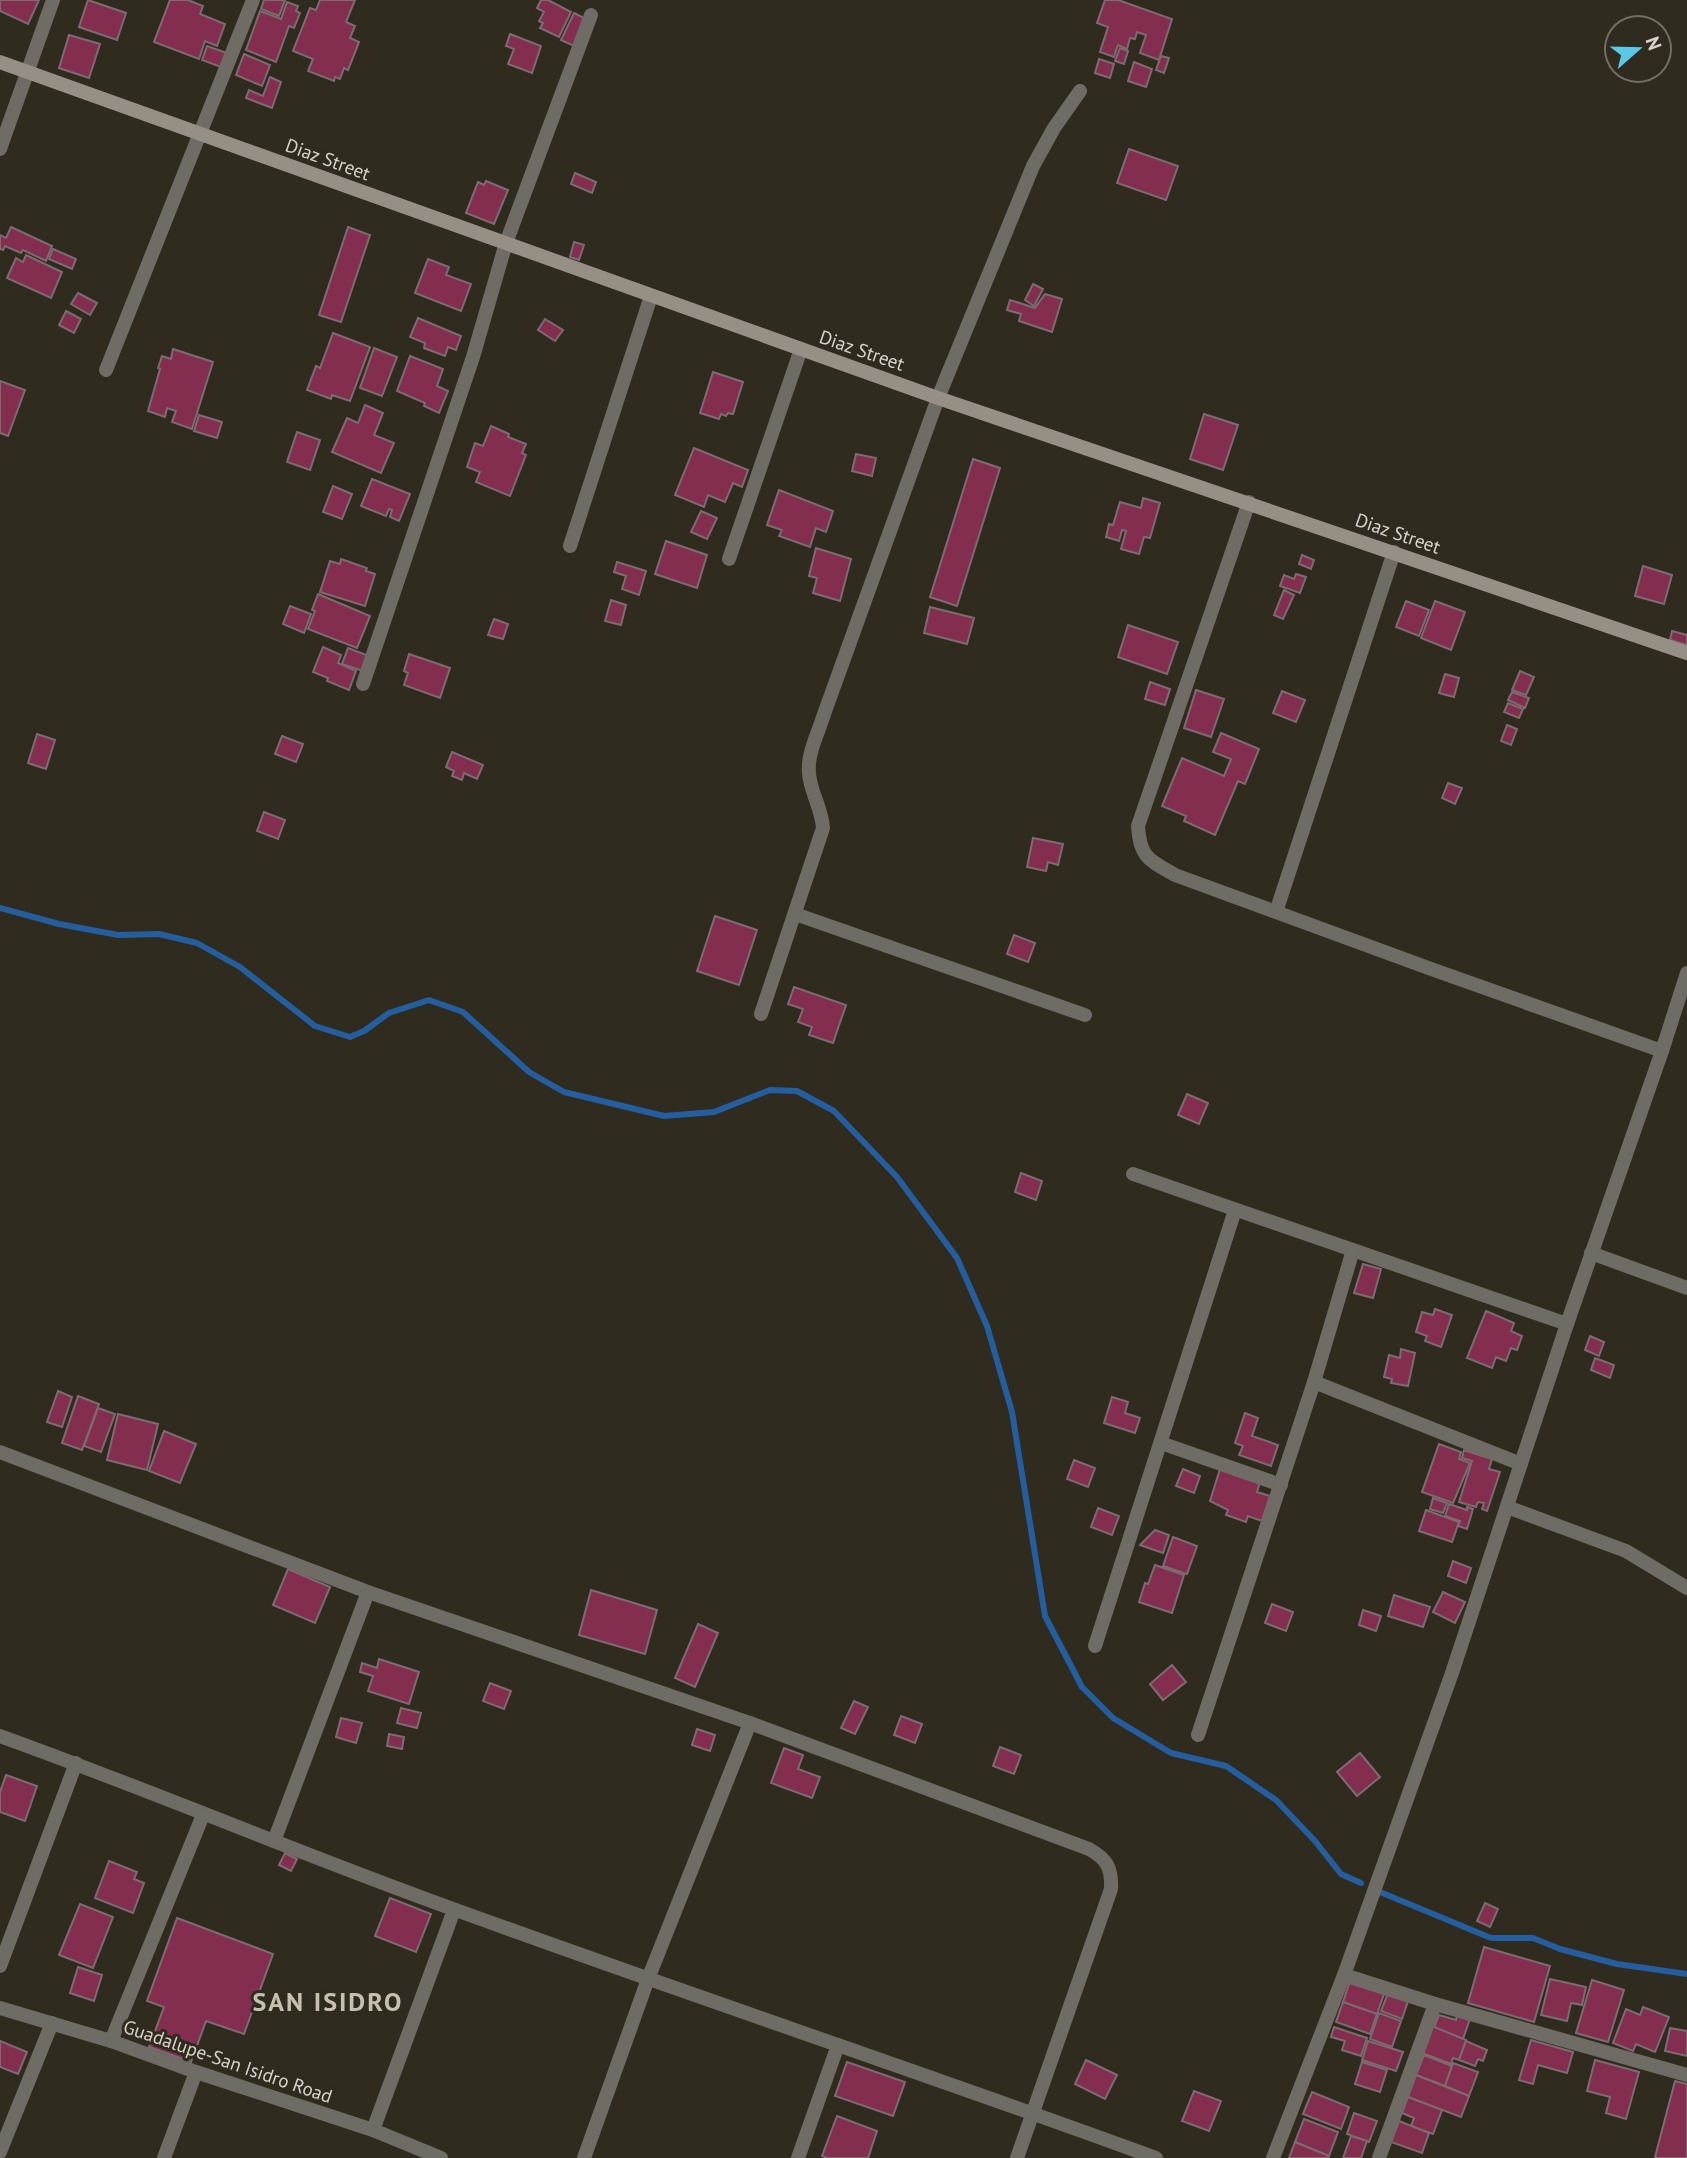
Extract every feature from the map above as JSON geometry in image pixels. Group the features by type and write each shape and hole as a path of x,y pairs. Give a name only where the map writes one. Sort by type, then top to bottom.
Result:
{"main road":[{"name":"Diaz Street","path":"0,62 938,398 1687,653"}],"street":[{"path":"0,149 53,0"},
{"path":"106,370 253,0"},
{"path":"363,684 473,357 506,243 591,15"},
{"path":"761,1014 823,828 823,814 809,773 810,760 823,717 938,398 1033,166 1054,128 1080,91"},
{"path":"570,546 651,296"},
{"path":"729,559 801,349"},
{"path":"1249,502 1138,826 1140,845 1151,861 1175,875 1662,1051"},
{"path":"1276,912 1394,552"},
{"path":"795,915 1086,1015"},
{"path":"1273,2158 1344,1975 1452,1674 1566,1324 1687,972"},
{"path":"1133,1174 1566,1324"},
{"path":"1095,1646 1235,1210"},
{"path":"1198,1735 1314,1382 1353,1250"},
{"path":"1591,1253 1687,1289"},
{"path":"1314,1382 1521,1464"},
{"path":"1161,1443 1281,1485"},
{"path":"0,1452 368,1592 750,1723 1100,1855 1108,1863 1112,1874 1111,1889 1017,2158"},
{"path":"1507,1507 1626,1551 1687,1588"},
{"path":"274,1841 368,1592"},
{"path":"584,2158 648,1979 750,1723"},
{"path":"0,1736 454,1910 1156,2158"},
{"path":"0,1966 76,1763"},
{"path":"111,2041 203,1815"},
{"path":"373,2130 454,1910"},
{"path":"1344,1975 1435,2004 1687,2075"},
{"path":"1379,2158 1435,2004"},
{"name":"Guadalupe-San Isidro Road","path":"0,2008 111,2041 373,2130 431,2156"},
{"path":"0,2152 52,2022"},
{"path":"798,2158 838,2045"},
{"path":"164,2158 196,2072"}],"building":[{"path":"0,0 39,0 28,24 0,11"},
{"path":"88,0 126,13 117,40 79,27"},
{"path":"170,0 188,0 203,6 200,14 225,24 217,46 205,41 199,59 154,42"},
{"path":"264,0 285,0 279,16 261,9"},
{"path":"320,0 355,0 346,22 355,26 350,38 359,42 348,70 344,68 340,79 335,77 334,81 308,71 313,59 293,51 310,8 316,10"},
{"path":"541,0 548,0 571,12 559,37 540,28 543,23 539,21 544,12 537,8"},
{"path":"1105,0 1118,0 1172,19 1159,60 1140,53 1146,35 1137,32 1135,39 1130,38 1127,49 1118,45 1114,57 1100,52 1108,27 1097,23"},
{"path":"287,2 298,6 296,11 300,13 294,28 289,26 276,62 246,50 260,11 281,19"},
{"path":"574,13 586,19 574,46 561,40"},
{"path":"510,34 541,46 532,73 508,64 514,49 506,46"},
{"path":"69,35 100,44 89,78 59,68"},
{"path":"207,46 227,53 221,67 202,60"},
{"path":"1120,48 1128,51 1124,64 1115,61"},
{"path":"244,54 270,65 262,86 236,75"},
{"path":"1161,56 1169,58 1164,73 1156,70"},
{"path":"1099,59 1114,64 1110,78 1095,73"},
{"path":"1134,62 1152,69 1146,87 1128,81"},
{"path":"270,77 281,82 272,108 246,98 249,90 263,96"},
{"path":"1129,149 1178,166 1166,200 1117,183"},
{"path":"575,173 596,182 592,193 571,184"},
{"path":"486,181 508,190 494,224 466,213 478,182 484,185"},
{"path":"11,227 52,246 46,261 23,250 21,253 5,246 3,250 0,249 0,235 6,238"},
{"path":"348,227 370,235 341,322 319,315"},
{"path":"574,242 584,245 579,260 570,257"},
{"path":"53,249 76,259 72,269 49,259"},
{"path":"26,255 62,272 51,298 7,278 16,258 23,262"},
{"path":"428,259 449,267 446,275 471,284 461,311 415,293"},
{"path":"1033,284 1043,289 1034,306 1025,300"},
{"path":"78,293 97,303 90,315 71,304"},
{"path":"1045,294 1062,299 1052,332 1019,321 1021,314 1007,310 1010,300 1035,308"},
{"path":"66,311 81,319 74,333 59,325"},
{"path":"418,318 461,336 456,350 448,347 445,356 424,348 425,343 410,337"},
{"path":"545,319 563,330 555,341 538,330"},
{"path":"333,333 370,347 350,401 332,395 331,399 307,390 316,366 320,368"},
{"path":"374,348 397,357 382,396 360,388"},
{"path":"173,349 213,362 192,429 172,422 176,411 167,408 165,417 148,411 162,356 171,359"},
{"path":"410,356 443,369 437,386 448,391 439,413 424,406 425,403 397,391"},
{"path":"713,372 743,382 733,414 721,414 719,419 700,413"},
{"path":"0,381 25,390 8,436 0,433"},
{"path":"365,405 383,413 374,435 394,443 381,473 332,452 347,418 358,423"},
{"path":"1204,414 1238,425 1223,470 1190,459"},
{"path":"199,415 222,422 217,438 194,431"},
{"path":"491,426 526,444 522,453 526,455 510,496 476,482 480,472 467,467 475,443 483,446"},
{"path":"297,432 320,440 310,470 287,462"},
{"path":"694,448 748,470 742,487 733,483 725,502 708,495 704,507 675,495"},
{"path":"856,454 876,458 872,476 852,471"},
{"path":"973,459 1000,468 957,606 930,597"},
{"path":"372,479 410,494 399,521 390,517 392,510 389,509 386,516 361,506"},
{"path":"333,486 352,494 342,519 323,512"},
{"path":"779,490 833,511 826,532 816,528 810,547 779,536 782,530 767,525"},
{"path":"1143,498 1160,503 1150,538 1144,537 1139,554 1121,549 1126,531 1122,530 1119,541 1106,537 1120,502 1141,508"},
{"path":"701,511 717,518 707,539 691,532"},
{"path":"666,541 707,555 697,588 655,574"},
{"path":"816,548 851,559 840,601 813,593 817,578 809,576"},
{"path":"1302,555 1314,560 1311,569 1299,564"},
{"path":"341,559 367,568 366,571 375,574 365,606 320,592 330,561 340,564"},
{"path":"617,562 646,571 639,595 622,589 626,576 614,572"},
{"path":"1643,566 1672,575 1664,604 1635,596"},
{"path":"1296,574 1306,577 1300,593 1280,586 1284,575 1294,579"},
{"path":"1284,590 1294,595 1283,619 1274,615"},
{"path":"318,594 370,616 357,648 308,629"},
{"path":"611,600 626,605 621,625 605,621"},
{"path":"1406,601 1429,610 1419,636 1396,627"},
{"path":"1435,601 1465,612 1451,650 1421,638"},
{"path":"290,606 311,614 304,633 283,624"},
{"path":"930,607 974,618 967,644 924,633"},
{"path":"494,619 508,624 503,639 488,635"},
{"path":"1128,625 1178,642 1167,674 1118,657"},
{"path":"1672,631 1687,635 1687,645 1670,640"},
{"path":"323,647 341,655 338,663 356,671 349,690 313,672"},
{"path":"348,648 369,656 363,671 342,664"},
{"path":"409,654 450,668 440,698 404,685 408,673 404,671"},
{"path":"1520,671 1534,677 1526,695 1512,690"},
{"path":"1445,674 1459,678 1454,697 1439,693"},
{"path":"1150,682 1170,689 1165,705 1145,699"},
{"path":"1196,690 1224,699 1211,737 1184,728"},
{"path":"1282,691 1305,700 1296,722 1273,713"},
{"path":"1512,692 1529,698 1525,708 1508,700"},
{"path":"1508,703 1523,709 1519,718 1504,712"},
{"path":"1507,725 1517,729 1511,745 1501,741"},
{"path":"1221,733 1259,749 1245,784 1238,781 1215,835 1184,821 1186,816 1162,806 1182,758 1224,776 1231,759 1213,752"},
{"path":"37,734 55,740 46,769 28,763"},
{"path":"282,736 303,744 296,762 275,754"},
{"path":"452,752 483,765 477,779 464,773 462,780 452,776 454,771 446,767"},
{"path":"1448,783 1462,788 1455,804 1442,798"},
{"path":"264,812 285,820 278,839 257,831"},
{"path":"1033,838 1063,844 1058,865 1048,862 1046,871 1027,867"},
{"path":"715,916 757,930 739,985 697,971"},
{"path":"1014,935 1035,943 1028,962 1007,954"},
{"path":"794,987 846,1005 833,1043 809,1035 812,1027 798,1022 803,1009 788,1004"},
{"path":"1187,1094 1208,1103 1199,1124 1178,1115"},
{"path":"1021,1173 1042,1181 1036,1200 1015,1192"},
{"path":"1363,1264 1381,1269 1373,1298 1354,1293"},
{"path":"1435,1309 1452,1315 1441,1347 1425,1341 1427,1336 1416,1332 1422,1312 1433,1315"},
{"path":"1486,1311 1514,1323 1511,1331 1522,1336 1517,1350 1511,1348 1506,1361 1496,1357 1492,1368 1467,1358"},
{"path":"1590,1336 1604,1342 1599,1356 1585,1350"},
{"path":"1401,1349 1415,1353 1408,1386 1391,1383 1392,1379 1384,1377 1389,1355 1400,1358"},
{"path":"1595,1358 1614,1365 1610,1378 1591,1370"},
{"path":"58,1391 72,1397 62,1427 47,1422"},
{"path":"78,1396 99,1404 82,1450 62,1443"},
{"path":"1112,1397 1128,1402 1125,1413 1140,1418 1135,1433 1104,1423"},
{"path":"98,1408 115,1414 101,1452 84,1446"},
{"path":"1245,1413 1258,1418 1252,1436 1278,1445 1271,1466 1239,1455 1243,1446 1235,1443"},
{"path":"118,1414 158,1424 147,1470 107,1460"},
{"path":"164,1431 196,1444 180,1483 149,1471"},
{"path":"1439,1444 1461,1452 1459,1459 1470,1463 1453,1503 1422,1492"},
{"path":"1464,1450 1492,1459 1489,1469 1500,1472 1487,1511 1482,1509 1484,1503 1478,1502 1476,1507 1459,1502 1472,1461 1462,1458"},
{"path":"1074,1460 1095,1468 1088,1487 1067,1479"},
{"path":"1183,1469 1200,1476 1194,1493 1176,1486"},
{"path":"1220,1469 1260,1482 1257,1492 1270,1496 1262,1521 1248,1516 1246,1522 1226,1515 1228,1510 1210,1501"},
{"path":"1433,1498 1447,1503 1443,1513 1430,1509"},
{"path":"1449,1504 1467,1510 1467,1507 1473,1509 1467,1529 1458,1526 1460,1521 1445,1516"},
{"path":"1098,1508 1119,1516 1112,1535 1091,1527"},
{"path":"1426,1510 1459,1522 1452,1542 1419,1531"},
{"path":"1155,1530 1169,1535 1163,1553 1140,1545"},
{"path":"1173,1537 1197,1546 1187,1574 1163,1566"},
{"path":"1453,1561 1471,1568 1466,1583 1448,1576"},
{"path":"1155,1565 1184,1575 1172,1613 1139,1602"},
{"path":"288,1569 330,1587 315,1623 273,1605"},
{"path":"591,1590 657,1610 645,1654 579,1635"},
{"path":"1443,1592 1465,1602 1455,1623 1433,1612"},
{"path":"1394,1595 1430,1607 1423,1627 1388,1616"},
{"path":"1272,1604 1293,1612 1286,1631 1265,1623"},
{"path":"1363,1610 1381,1616 1376,1631 1359,1625"},
{"path":"698,1624 718,1633 695,1687 675,1678"},
{"path":"379,1659 419,1672 409,1704 368,1691 373,1676 360,1672 362,1663 377,1668"},
{"path":"1172,1665 1186,1682 1163,1700 1150,1684"},
{"path":"490,1683 511,1691 504,1709 483,1701"},
{"path":"854,1701 868,1707 855,1734 841,1728"},
{"path":"401,1708 421,1713 417,1728 397,1723"},
{"path":"901,1716 922,1724 915,1743 894,1735"},
{"path":"341,1718 362,1723 356,1743 336,1737"},
{"path":"697,1729 715,1735 710,1751 692,1745"},
{"path":"389,1734 404,1737 402,1749 387,1746"},
{"path":"1000,1747 1021,1755 1014,1774 993,1766"},
{"path":"784,1748 803,1755 798,1769 820,1777 812,1798 771,1783"},
{"path":"1360,1753 1380,1777 1357,1796 1337,1772"},
{"path":"6,1775 37,1786 25,1821 0,1812 0,1792"},
{"path":"285,1853 297,1859 291,1871 279,1865"},
{"path":"109,1861 137,1872 134,1879 144,1883 133,1913 95,1898"},
{"path":"390,1898 431,1914 416,1952 375,1936"},
{"path":"1485,1903 1498,1909 1490,1927 1477,1921"},
{"path":"80,1904 113,1917 93,1968 59,1955"},
{"path":"177,1918 273,1954 244,2034 206,2021 191,2062 149,2047 164,2007 147,2001"},
{"path":"1484,1947 1550,1966 1534,2022 1468,2003"},
{"path":"78,1967 102,1975 94,2001 70,1993"},
{"path":"1550,1979 1586,1987 1582,2005 1571,2003 1567,2021 1541,2015"},
{"path":"1592,1980 1624,1990 1608,2042 1576,2033"},
{"path":"1350,1981 1384,1994 1377,2014 1343,2002"},
{"path":"1388,1993 1408,2001 1402,2019 1381,2011"},
{"path":"1343,2002 1377,2014 1370,2034 1336,2022"},
{"path":"1643,2007 1669,2017 1655,2052 1636,2044 1633,2051 1613,2043 1626,2009 1640,2015"},
{"path":"1379,2013 1401,2021 1392,2047 1370,2039"},
{"path":"1439,2015 1456,2020 1457,2015 1470,2019 1463,2039 1434,2028"},
{"path":"1432,2026 1466,2040 1459,2060 1453,2058 1451,2064 1422,2053"},
{"path":"1334,2027 1367,2038 1361,2056 1342,2050 1345,2041 1331,2037"},
{"path":"1670,2028 1687,2031 1687,2056 1665,2051"},
{"path":"1531,2040 1573,2052 1567,2073 1538,2065 1533,2084 1519,2080"},
{"path":"0,2041 27,2052 18,2074 0,2067"},
{"path":"1368,2041 1403,2052 1396,2071 1362,2060"},
{"path":"1466,2041 1487,2050 1483,2061 1478,2059 1475,2066 1459,2060"},
{"path":"1424,2055 1452,2066 1445,2086 1416,2075"},
{"path":"1086,2060 1117,2075 1105,2099 1075,2084"},
{"path":"1595,2060 1639,2072 1626,2119 1606,2113 1610,2097 1587,2091"},
{"path":"847,2062 905,2082 893,2116 835,2096"},
{"path":"1362,2062 1387,2070 1380,2092 1355,2084"},
{"path":"1453,2063 1478,2072 1469,2096 1445,2086"},
{"path":"1416,2075 1469,2096 1461,2117 1408,2097"},
{"path":"1675,2081 1687,2084 1687,2158 1658,2158 1655,2157"},
{"path":"1194,2091 1221,2101 1209,2131 1182,2121"},
{"path":"1312,2092 1349,2107 1341,2129 1303,2114"},
{"path":"1408,2097 1442,2110 1433,2134 1411,2126 1414,2118 1402,2113"},
{"path":"1354,2113 1377,2121 1369,2142 1347,2134"},
{"path":"837,2116 877,2131 868,2158 822,2156"},
{"path":"1304,2119 1338,2132 1329,2156 1295,2142"},
{"path":"1399,2121 1429,2133 1422,2153 1391,2142"},
{"path":"1351,2136 1367,2141 1361,2158 1343,2158"},
{"path":"1295,2142 1329,2156 1289,2158"}],"waterway":[{"path":"0,908 59,924 118,935 159,934 197,943 240,967 315,1026 350,1037 364,1031 389,1013 429,1000 463,1012 529,1072 564,1092 664,1116 714,1112 770,1090 797,1091 834,1111 897,1177 957,1258 987,1326 1012,1412 1045,1616 1082,1687 1113,1718 1171,1753 1226,1766 1276,1800 1315,1841 1341,1874 1361,1883"},
{"path":"1380,1892 1491,1938 1533,1938 1560,1949 1617,1964 1687,1974"}],"district":[{"name":"SAN ISIDRO","path":"328,2002"}]}
